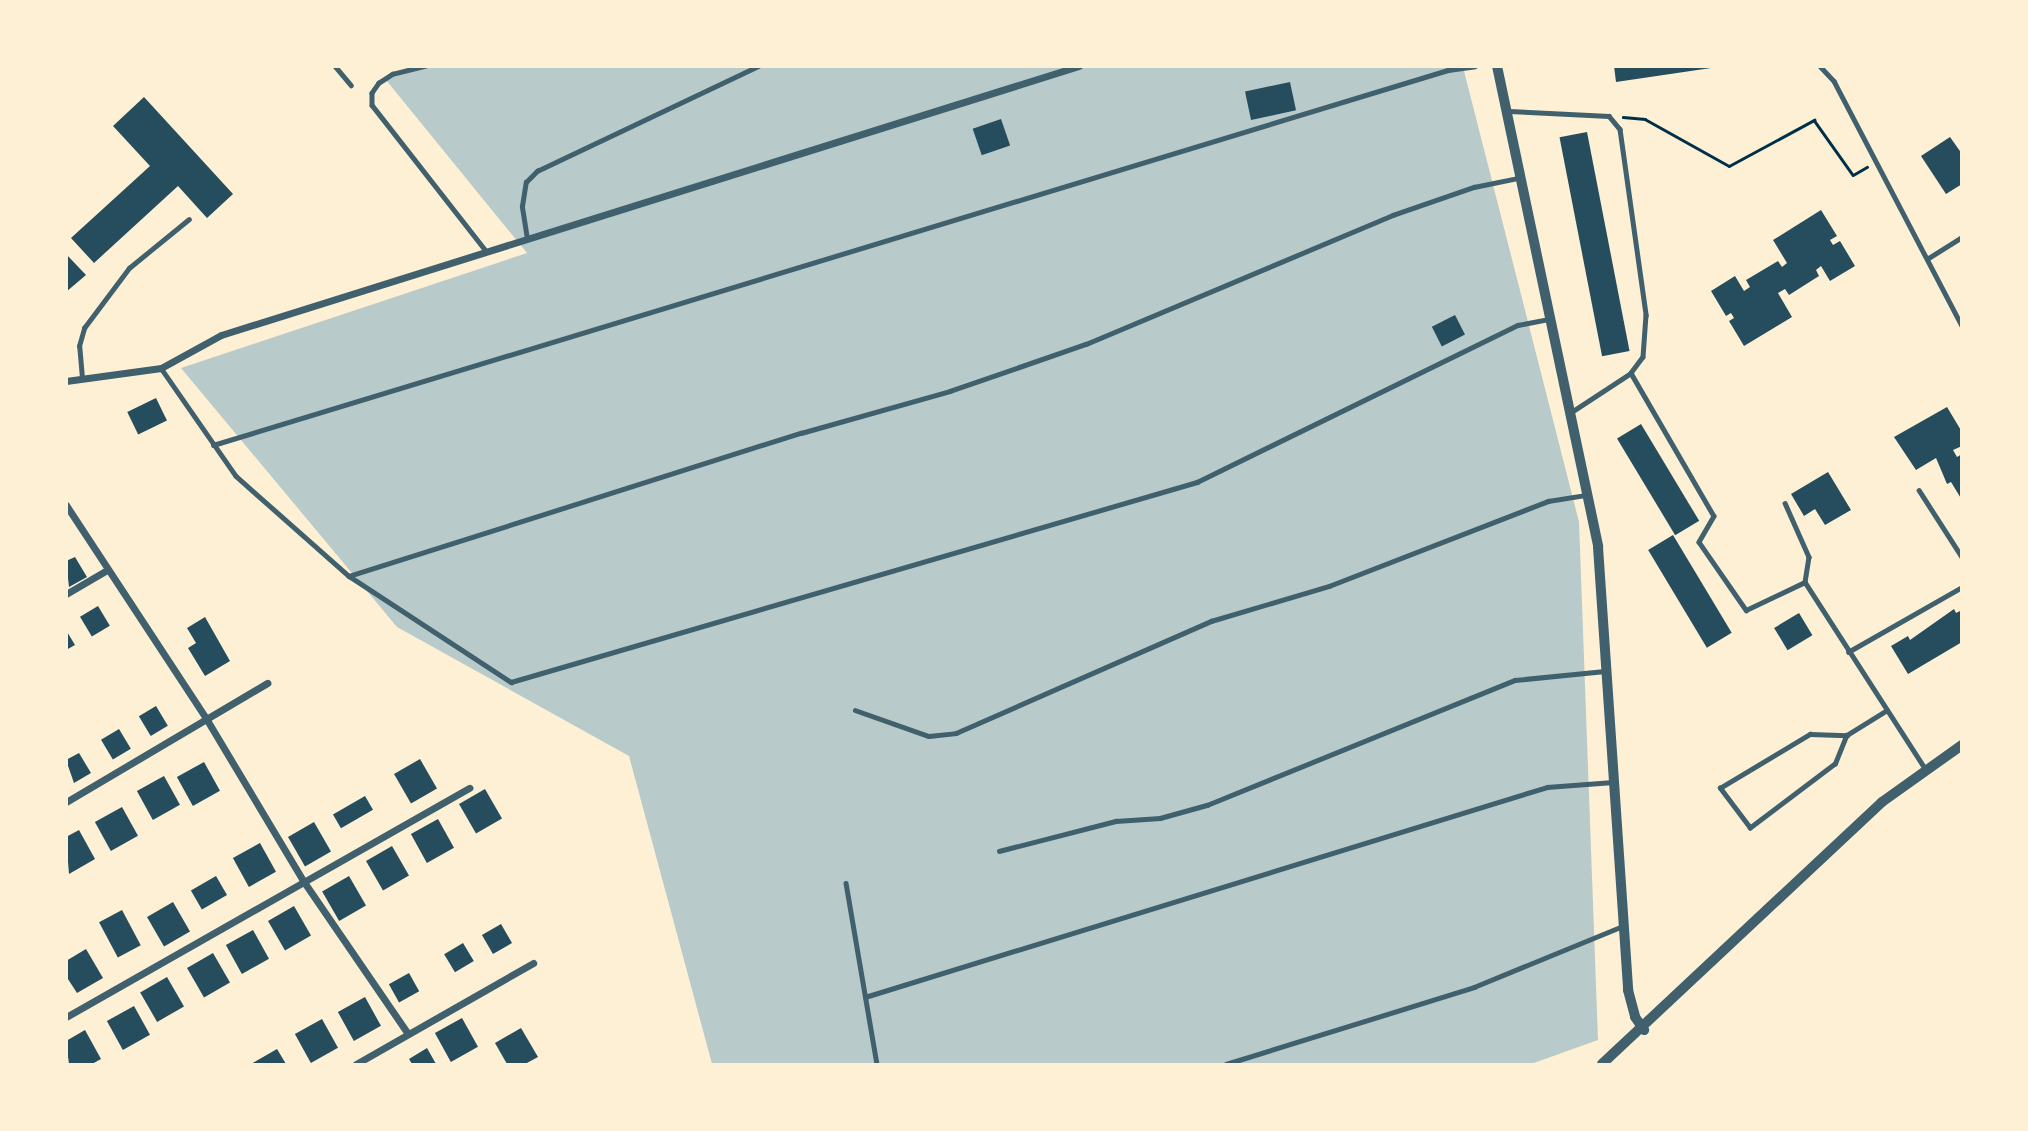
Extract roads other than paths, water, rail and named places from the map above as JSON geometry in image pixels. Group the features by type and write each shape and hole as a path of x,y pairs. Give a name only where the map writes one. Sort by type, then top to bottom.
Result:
{"street":[{"path":"66,381 161,368 221,335 1079,66"},
{"path":"1497,66 1598,547 1630,1005 1644,1030"},
{"path":"66,505 207,720 304,882 408,1034"},
{"path":"66,594 107,570"},
{"path":"66,802 267,683"},
{"path":"1602,1065 1644,1030 1882,802 1925,768 1962,745"},
{"path":"66,1017 469,788"},
{"path":"356,1065 533,963"}],"lane":[{"path":"335,66 351,85"},
{"path":"426,66 393,74 379,83 372,93 372,105 487,252"},
{"path":"527,240 522,206 526,182 537,171 758,66"},
{"path":"214,445 1435,74 1475,66"},
{"path":"1820,66 1834,81 1962,326"},
{"path":"1505,111 1609,116 1620,129 1646,315 1643,357 1631,373 1570,413"},
{"path":"349,576 801,433 950,391 1086,344 1393,215 1474,187 1519,178"},
{"path":"82,379 79,346 84,328 129,268 189,219"},
{"path":"1927,259 1962,237"},
{"path":"161,368 236,476 349,576 511,682 1197,482 1517,325 1550,319"},
{"path":"1631,373 1714,516 1699,542 1746,610 1805,582"},
{"path":"1919,490 1962,557"},
{"path":"855,710 929,736 956,733 1211,621 1329,586 1548,501 1587,494"},
{"path":"1785,503 1809,557 1805,582 1925,768"},
{"path":"1848,652 1962,587"},
{"path":"999,851 1116,821 1160,818 1207,805 1515,680 1606,671"},
{"path":"1847,735 1835,764 1750,828 1720,788 1810,734 1847,735 1886,710"},
{"path":"865,997 1547,787 1614,782"},
{"path":"846,883 877,1065"},
{"path":"1226,1065 1474,987 1623,926"}]}
